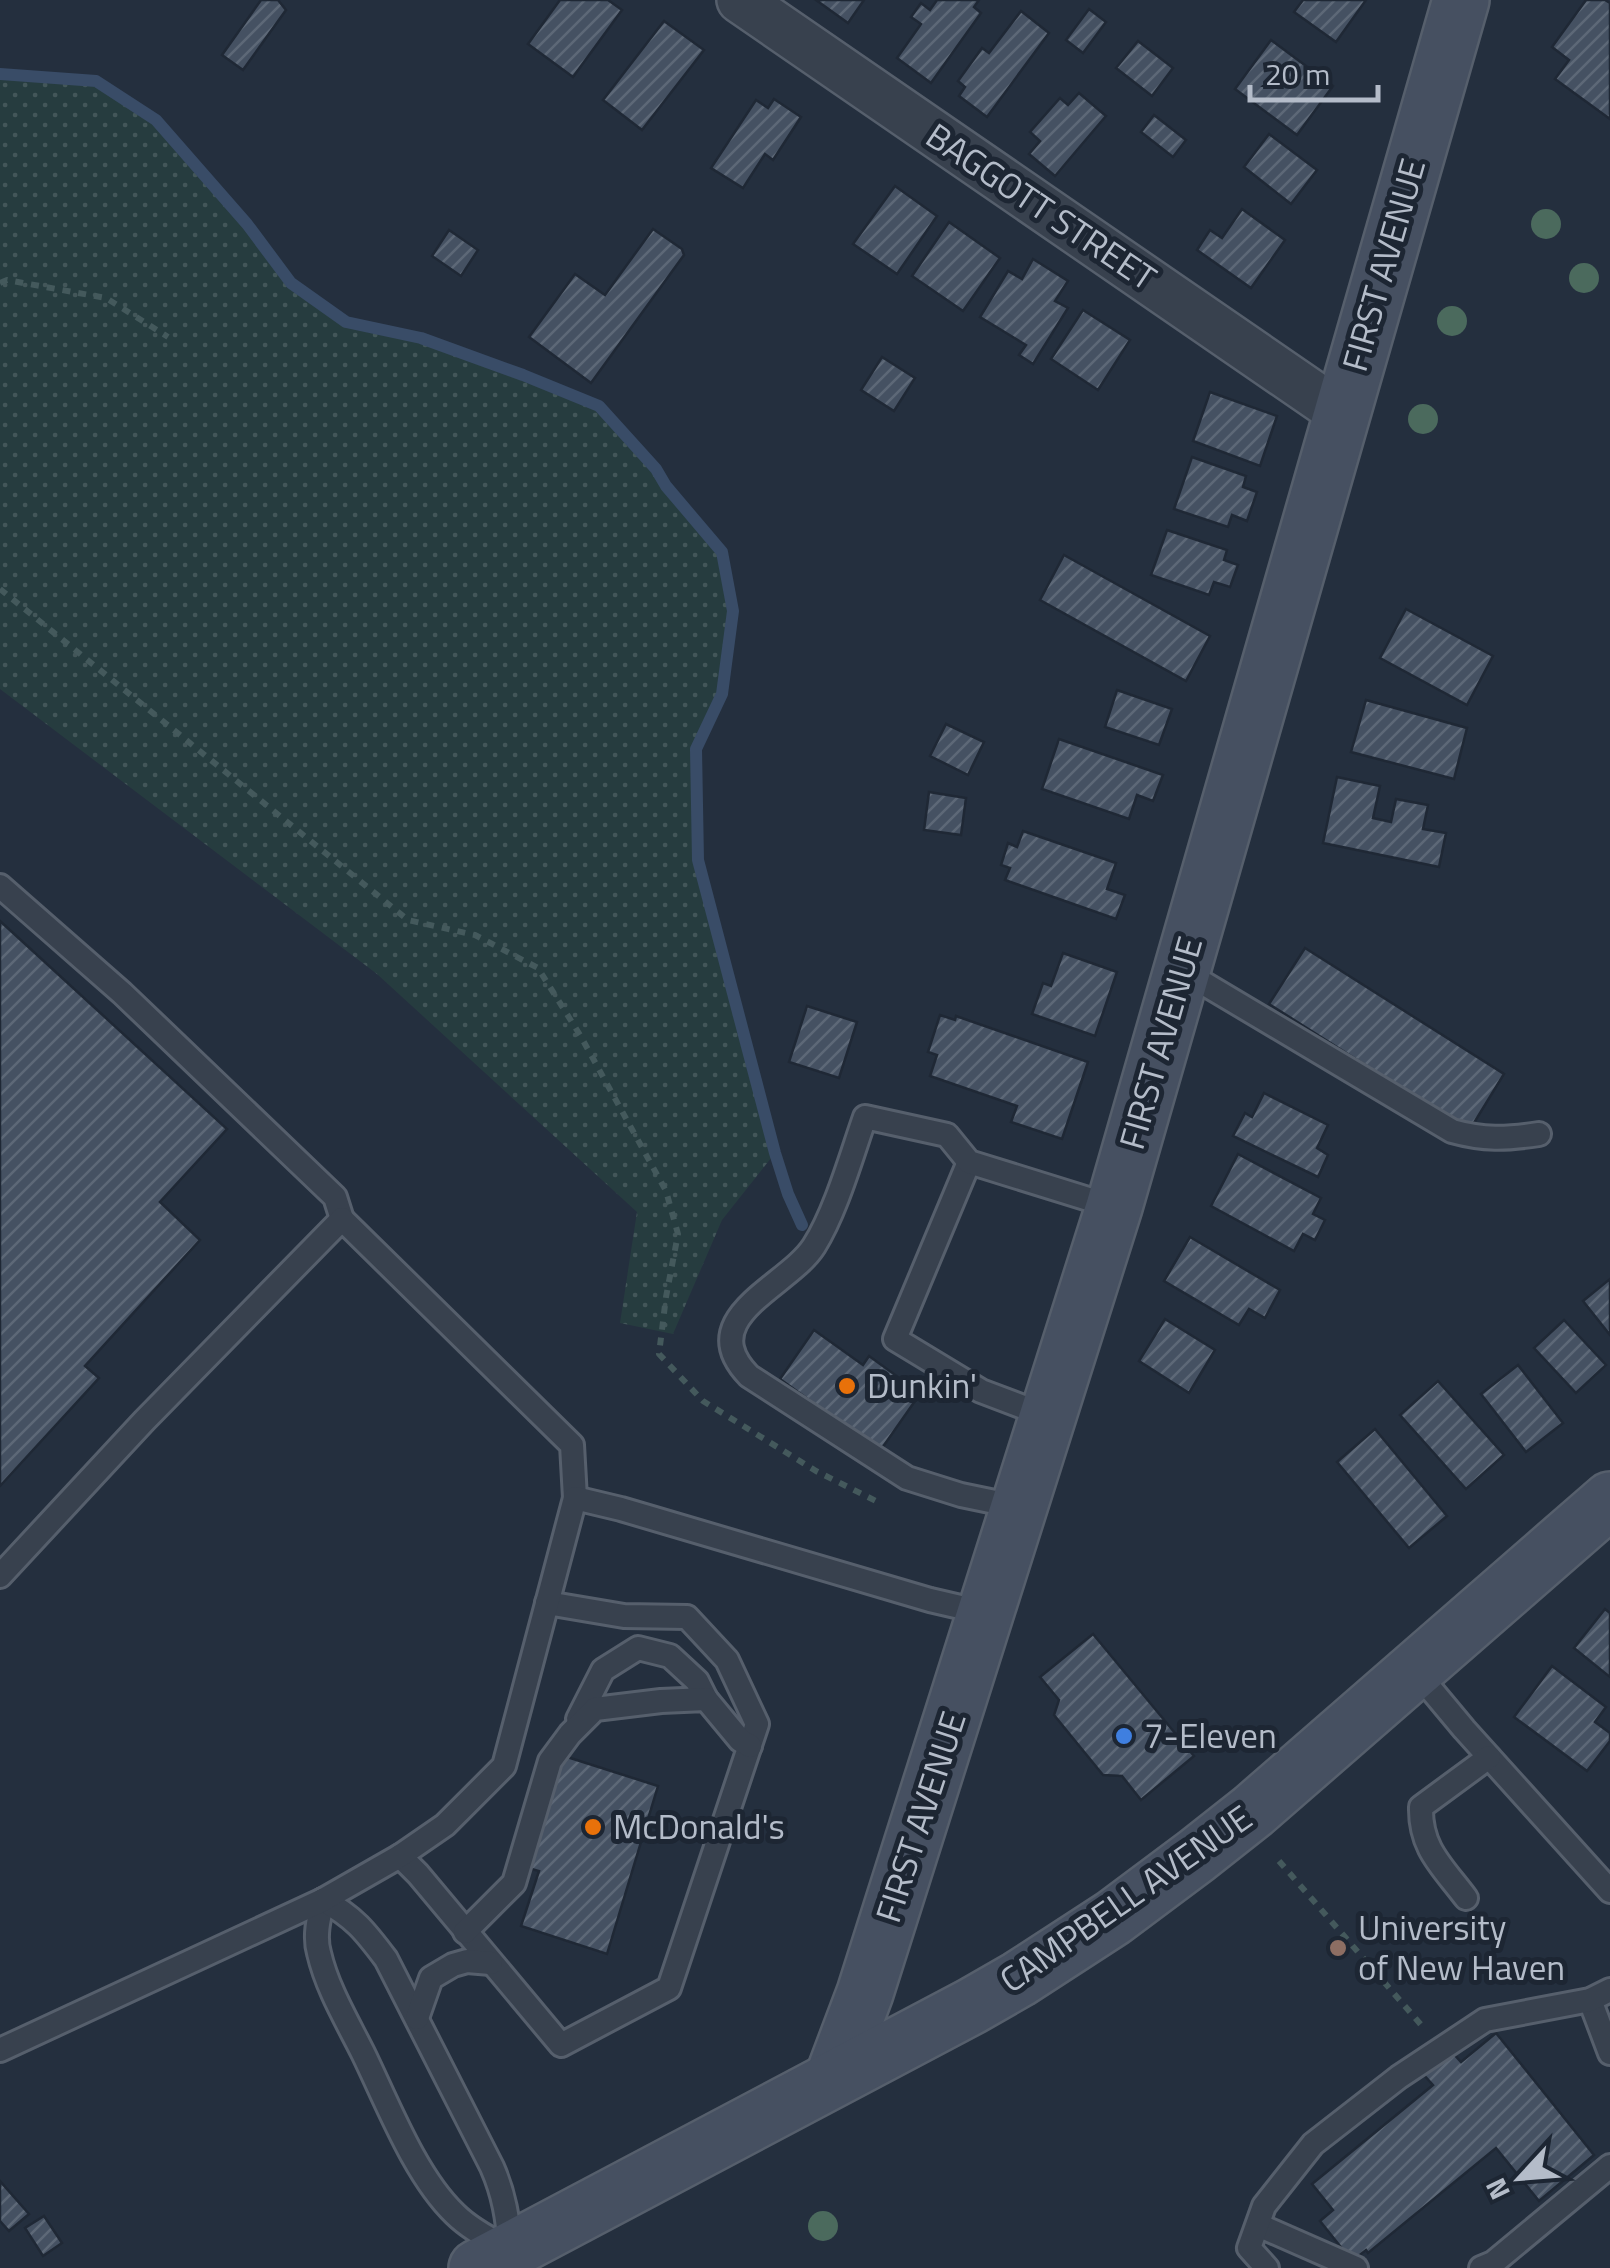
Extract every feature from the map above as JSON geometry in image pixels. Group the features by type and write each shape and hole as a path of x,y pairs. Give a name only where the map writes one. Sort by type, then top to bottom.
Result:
{"main road":[{"name":"FIRST AVENUE","path":"833,2078 865,1993 1114,1207 1460,0"},
{"name":"CAMPBELL AVENUE","path":"503,2262 833,2078 1004,1988 1113,1918 1253,1810 1610,1500"}],"street":[{"name":"BAGGOTT STREET","path":"740,0 1342,414"}],"lane":[{"path":"0,886 122,994 336,1197 342,1220 572,1445 575,1498 504,1766 444,1825 400,1856 322,1900 0,2050"},
{"path":"1182,970 1452,1131 1501,1140 1539,1134"},
{"path":"1018,1507 907,1478 750,1376 733,1352 734,1330 752,1301 792,1271 816,1244 866,1118 947,1136 969,1162 1114,1207"},
{"path":"969,1162 895,1339 981,1391 1047,1416"},
{"path":"0,1576 144,1421 342,1220"},
{"path":"575,1498 986,1613"},
{"path":"400,1856 561,2044 669,1988 757,1724 727,1660 687,1617 624,1616 547,1603"},
{"path":"570,1734 603,1670 638,1648 670,1656 697,1681 706,1699 740,1740 750,1746"},
{"path":"1414,1669 1610,1892"},
{"path":"466,1932 514,1883 550,1761 594,1709 706,1699"},
{"path":"1466,1898 1426,1844 1421,1807 1489,1757"},
{"path":"322,1900 346,1912 386,1959 487,2155 508,2213 503,2262"},
{"path":"322,1900 318,1952 330,1986 412,2152 454,2214 486,2238 503,2262"},
{"path":"416,2018 431,1978 467,1961 491,1962"},
{"path":"1267,2268 1250,2248 1264,2206 1313,2144 1399,2077 1485,2020 1600,1995 1610,2052"},
{"path":"1481,2268 1494,2263 1610,2166"},
{"path":"1258,2225 1356,2268"}],"path":[{"path":"0,283 7,280 106,298 168,337"},
{"path":"0,589 408,920 475,935 538,968 580,1034 666,1191 678,1234 659,1354 703,1401 816,1471 890,1508"},
{"path":"1280,1861 1442,2049"}],"green space":[{"path":"0,74 96,81 156,120 247,224 291,283 345,322 421,338 599,406 656,469 722,552 733,611 722,694 696,749 698,860 775,1153 722,1220 673,1334 620,1323 637,1212 377,974 0,689"}],"building":[{"path":"261,0 278,0 286,10 243,70 222,55"},
{"path":"560,0 608,0 622,10 573,77 528,44"},
{"path":"816,0 864,0 848,23"},
{"path":"937,0 979,0 974,7 981,13 931,83 897,58 921,24 911,17 921,3 930,10"},
{"path":"1303,0 1366,0 1336,42 1294,12"},
{"path":"1586,0 1610,3 1610,119 1555,79 1569,60 1552,47"},
{"path":"1089,9 1106,22 1083,53 1066,40"},
{"path":"1021,11 1049,33 987,117 959,96 965,87 958,81 982,48 989,53"},
{"path":"664,21 704,50 642,130 603,100"},
{"path":"1271,40 1333,86 1297,135 1235,89"},
{"path":"1138,41 1173,68 1152,96 1116,68"},
{"path":"1079,93 1106,116 1055,176 1029,154 1040,141 1030,132 1060,98 1068,105"},
{"path":"774,99 801,117 773,160 765,154 743,188 711,168 756,100 768,108"},
{"path":"1154,115 1186,140 1173,157 1141,132"},
{"path":"1269,134 1317,170 1291,204 1244,167"},
{"path":"895,186 937,216 897,274 853,244"},
{"path":"1242,209 1285,240 1251,288 1197,250 1210,230 1222,238"},
{"path":"949,222 1000,258 963,311 912,276"},
{"path":"653,229 682,249 684,255 591,383 529,337 575,274 605,295"},
{"path":"449,230 478,250 461,276 432,256"},
{"path":"1033,259 1068,281 1055,301 1068,308 1033,364 1019,355 1026,345 980,317 1008,271 1022,279"},
{"path":"1083,310 1130,340 1098,390 1051,359"},
{"path":"882,357 915,378 894,411 861,390"},
{"path":"1210,392 1277,416 1260,466 1193,441"},
{"path":"1192,457 1246,476 1243,487 1257,492 1247,521 1232,515 1228,527 1174,509"},
{"path":"1167,530 1227,550 1224,560 1238,565 1230,587 1214,582 1209,595 1151,575"},
{"path":"1064,555 1210,636 1186,681 1040,600"},
{"path":"1406,609 1493,656 1467,705 1380,658"},
{"path":"1117,690 1172,709 1159,745 1105,727"},
{"path":"1366,700 1467,728 1454,779 1351,752"},
{"path":"946,724 984,742 968,775 930,756"},
{"path":"1059,739 1163,775 1153,801 1137,795 1129,819 1042,789"},
{"path":"1337,777 1380,786 1373,818 1391,822 1396,799 1428,805 1423,829 1446,833 1439,867 1323,843"},
{"path":"929,792 966,798 961,835 924,830"},
{"path":"1023,831 1116,863 1107,889 1125,895 1116,919 1005,880 1010,868 1001,865 1008,843 1017,847"},
{"path":"0,921 227,1129 160,1202 200,1240 85,1366 99,1378 0,1486"},
{"path":"1305,948 1504,1074 1469,1131 1269,1004"},
{"path":"1063,953 1117,972 1095,1036 1032,1014 1043,983 1051,986"},
{"path":"807,1006 857,1022 839,1078 789,1062"},
{"path":"940,1015 955,1020 956,1016 1088,1062 1062,1139 1011,1122 1017,1106 930,1076 937,1055 928,1052"},
{"path":"1264,1093 1328,1125 1317,1148 1328,1155 1318,1177 1233,1136 1245,1113 1252,1117"},
{"path":"1238,1154 1321,1198 1313,1214 1325,1220 1315,1240 1303,1234 1294,1251 1211,1206"},
{"path":"1190,1237 1280,1290 1265,1318 1249,1309 1239,1325 1164,1281"},
{"path":"1610,1279 1610,1335 1583,1301"},
{"path":"1165,1319 1215,1350 1189,1393 1139,1361"},
{"path":"1564,1320 1606,1365 1576,1393 1534,1348"},
{"name":"Dunkin'","path":"814,1330 863,1365 869,1356 905,1382 900,1390 915,1401 880,1451 780,1379"},
{"path":"1518,1365 1563,1423 1526,1452 1481,1394"},
{"path":"1438,1381 1504,1455 1466,1489 1400,1415"},
{"path":"1375,1429 1447,1516 1409,1548 1337,1462"},
{"path":"1605,1609 1610,1613 1610,1677 1574,1648"},
{"name":"7-Eleven","path":"1093,1634 1194,1756 1141,1800 1122,1776 1103,1775 1054,1715 1059,1700 1040,1677"},
{"path":"1552,1666 1606,1707 1595,1722 1610,1733 1610,1741 1587,1771 1514,1717"},
{"name":"McDonald's","path":"564,1756 658,1786 607,1954 521,1926 539,1871 528,1868"},
{"path":"1496,2033 1594,2155 1539,2201 1496,2148 1368,2253 1366,2250 1352,2261 1320,2221 1333,2210 1312,2184 1433,2085 1423,2074 1451,2051 1461,2062"},
{"path":"0,2181 29,2214 9,2231 0,2221"},
{"path":"44,2216 62,2243 43,2256 25,2228"}],"waterway":[{"path":"0,74 96,81 156,120 247,224 291,283 346,322 421,338 599,406 656,469 722,552 733,611 722,694 696,749 698,860 775,1153 802,1225"}],"place":[{"name":"Dunkin'","path":"847,1386"},
{"name":"7-Eleven","path":"1124,1736"},
{"name":"McDonald's","path":"593,1827"},
{"name":"University of New Haven","path":"1338,1948"}]}
